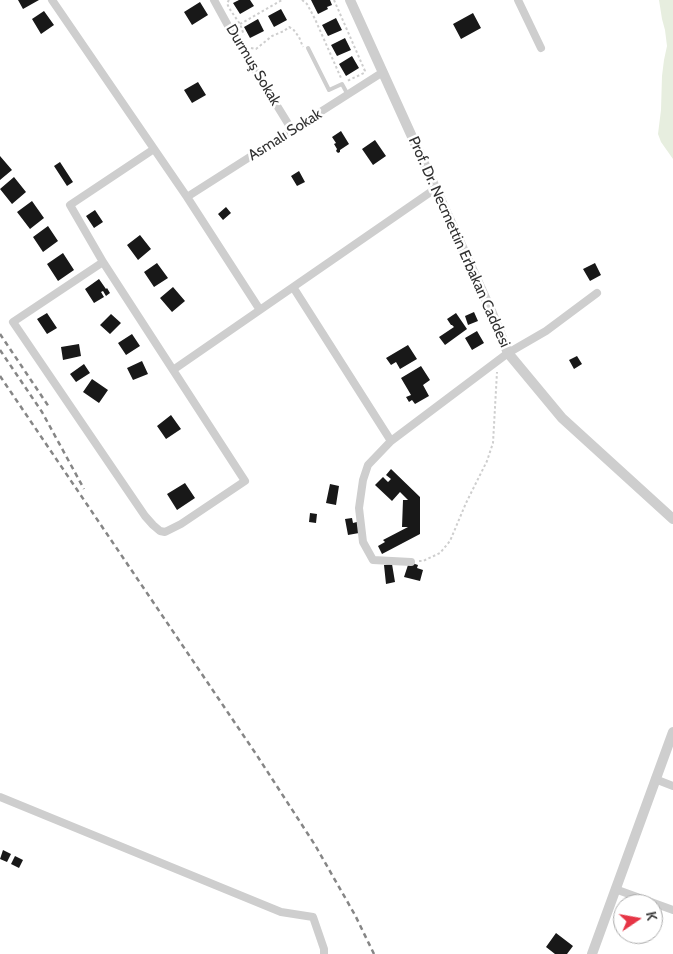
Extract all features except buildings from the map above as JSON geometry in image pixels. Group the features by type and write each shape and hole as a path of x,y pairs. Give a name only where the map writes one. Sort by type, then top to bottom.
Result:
{"street":[{"path":"53,0 188,197 260,310"},
{"name":"Durmuş Sokak","path":"214,0 292,130"},
{"name":"Prof. Dr. Necmettin Erbakan Caddesi","path":"350,0 508,353 562,418 673,519"},
{"path":"518,0 541,48"},
{"name":"Asmalı Sokak","path":"188,197 383,72"},
{"path":"103,262 13,322 145,516 160,531 165,532 181,524 245,481 103,262 70,205 154,149"},
{"path":"173,370 435,189"},
{"path":"293,287 391,441"},
{"path":"411,562 373,560 363,542 360,508 363,480 368,465 391,441 508,353 546,331 597,293"},
{"path":"592,954 673,732"},
{"path":"655,779 673,786"},
{"path":"0,797 282,912 313,917 324,954"},
{"path":"615,889 673,910"}],"lane":[{"path":"308,48 329,90 342,84 348,96"}],"path":[{"path":"229,0 229,8 240,24 246,40"},
{"path":"240,24 282,0"},
{"path":"302,0 307,4 340,78 347,82 364,73 365,70 334,0"},
{"path":"248,44 252,49 256,49 272,36 289,27 299,37 302,47 308,48"},
{"path":"411,562 423,561 440,553 450,541 487,461 493,443 497,362"}],"green space":[{"path":"659,0 673,0 673,159 661,142 658,134 662,76 667,46"}],"railway":[{"path":"0,334 49,407"},
{"path":"0,350 42,412 84,489"},
{"path":"0,376 256,754 315,845 355,915 374,954"}]}
